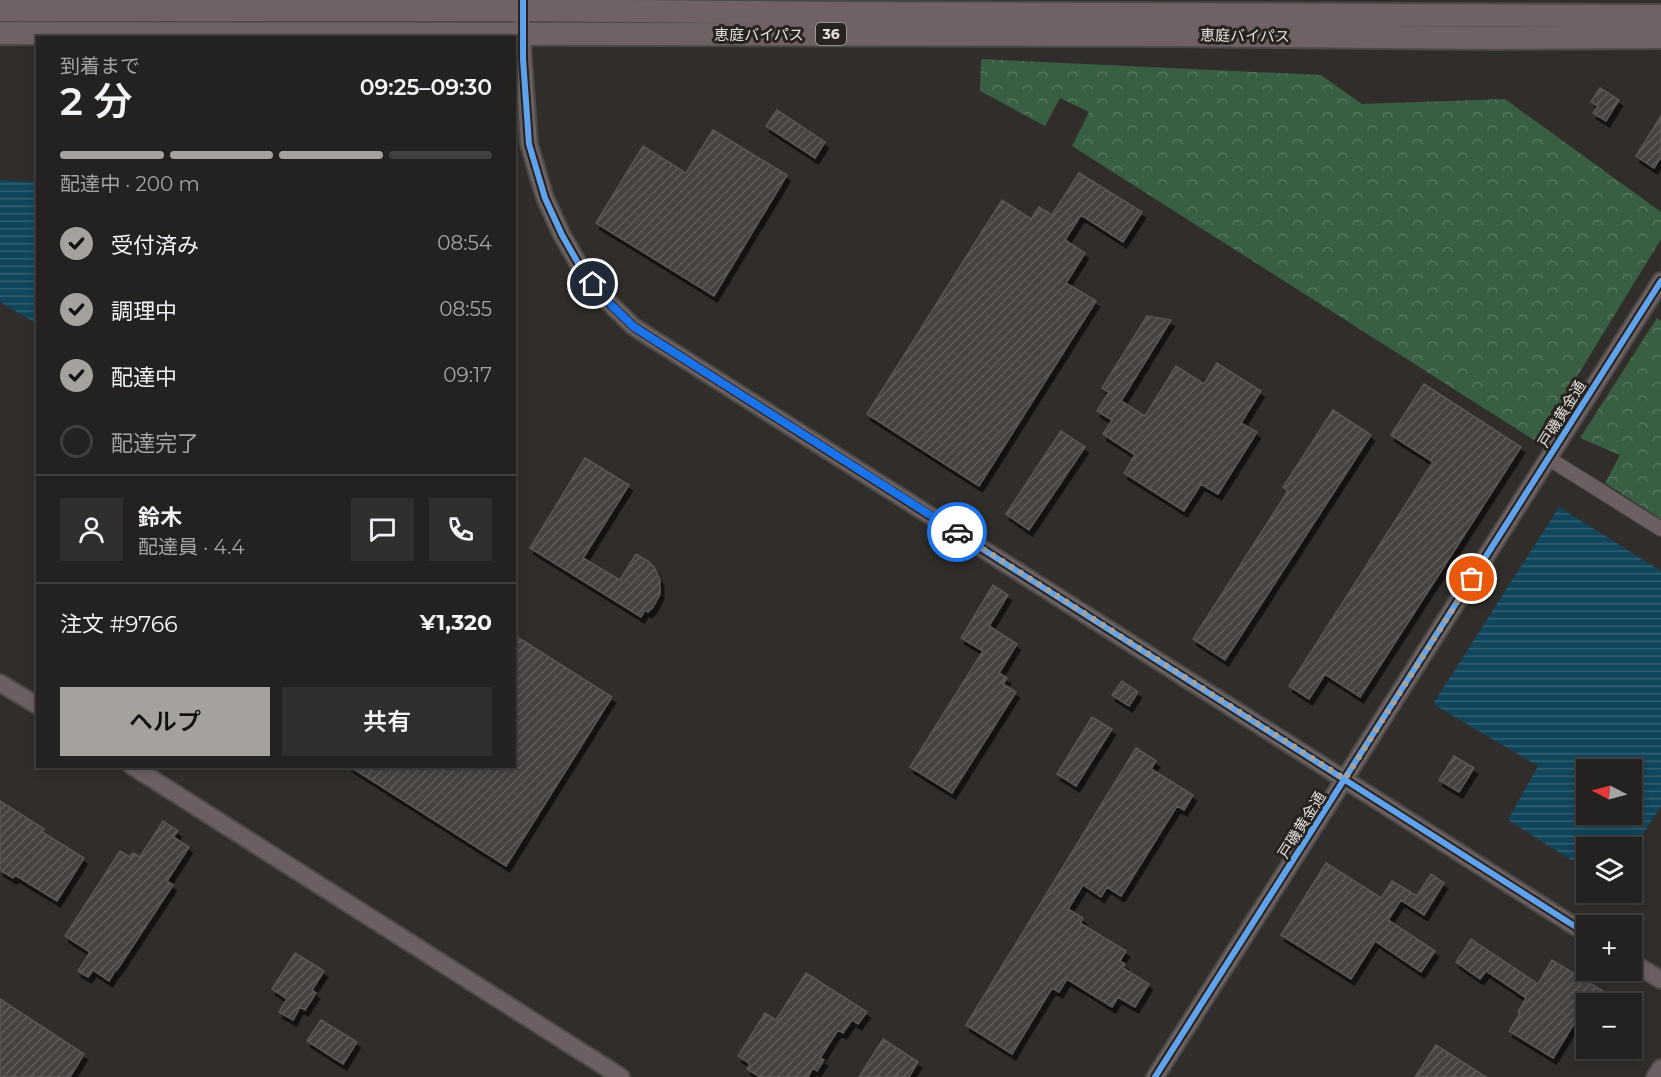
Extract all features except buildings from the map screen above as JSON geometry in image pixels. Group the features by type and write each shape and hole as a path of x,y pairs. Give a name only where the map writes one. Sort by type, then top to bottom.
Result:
{"highway":[{"name":"恵庭バイパス","path":"0,10 523,5 864,13 1661,16"},
{"name":"恵庭バイパス","path":"0,33 1166,35 1496,39 1661,37"}],"street":[{"path":"523,5 522,59 529,144 545,198 582,270 604,298 634,327 1576,927"},
{"name":"戸磯黄金通","path":"1155,1077 1661,280"},
{"path":"1548,458 1661,529"},
{"path":"0,682 36,705"},
{"path":"135,768 621,1077"},
{"path":"1642,968 1661,980"},
{"path":"1655,1077 1661,1068"}],"green space":[{"path":"981,59 1321,75 1362,104 1505,99 1661,212 1661,239 1537,442 1072,146 1089,112 1060,98 1045,126 980,91"},
{"path":"1657,318 1661,321 1661,519 1605,483 1620,455 1580,438"}],"water":[{"path":"0,180 36,182 36,323 0,302"},
{"path":"1559,507 1661,571 1661,806 1641,837 1576,837 1576,863 1508,820 1538,766 1433,704"}],"cycle path":[{"path":"523,0 523,59 529,144 545,198 582,270 604,298 634,327 1576,927"},
{"path":"1155,1077 1661,281"}],"way so far":[{"path":"957,532 1345,779 1472,579"}],"route":[{"path":"593,284 634,327 957,532"}]}
